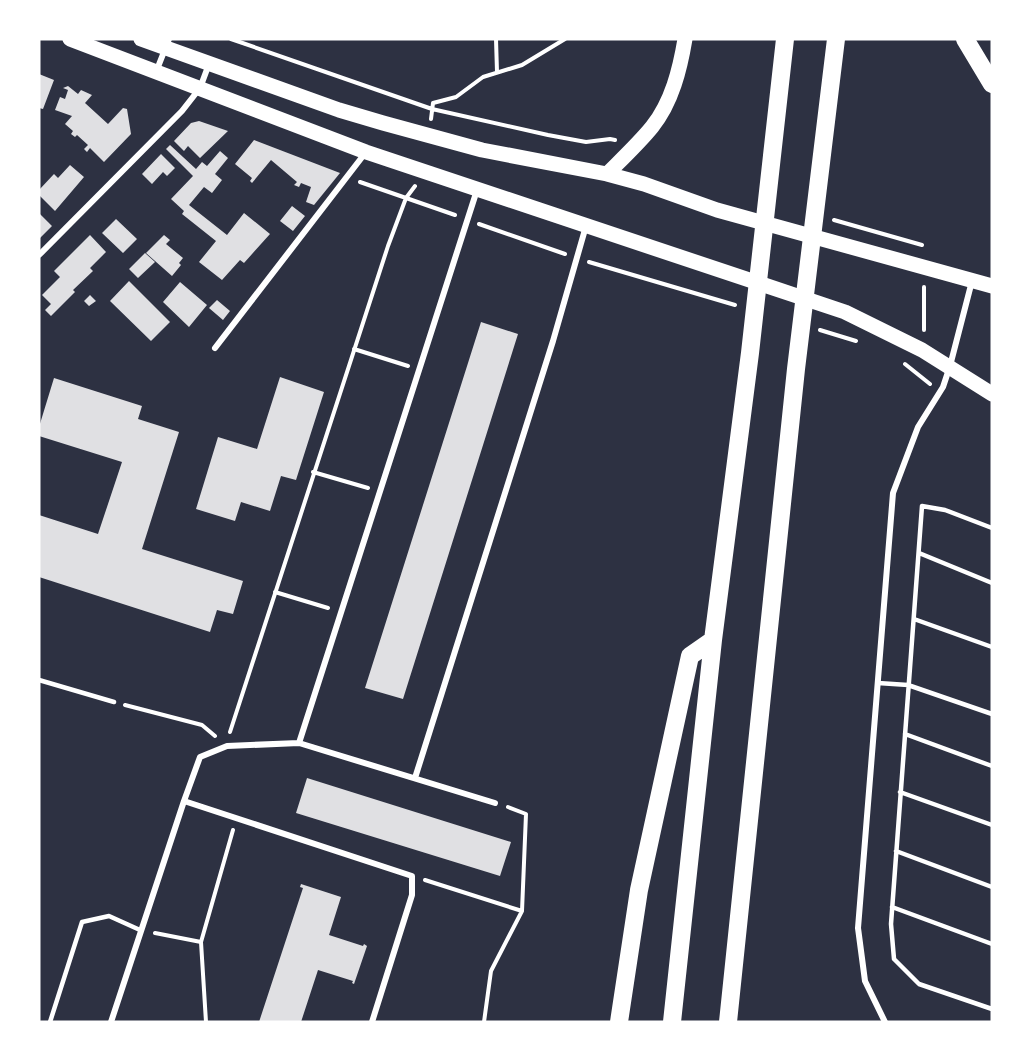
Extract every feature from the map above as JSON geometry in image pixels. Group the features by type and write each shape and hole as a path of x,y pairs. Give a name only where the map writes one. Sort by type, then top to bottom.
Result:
{"highway":[{"path":"672,1022 713,640 750,353 785,39"},
{"path":"728,1022 796,369 836,39"},
{"path":"965,39 992,84"},
{"path":"619,1022 639,890 690,656 713,640"}],"main road":[{"path":"70,39 366,152 845,312 922,350 992,394"},
{"path":"141,39 167,43 210,64 339,110 482,150 607,174 644,184 717,210 992,286"},
{"path":"607,174 653,126 668,100 680,66 685,39"}],"street":[{"path":"156,72 167,43"},
{"path":"39,255 182,111 200,88 210,64"},
{"path":"215,348 366,152"},
{"path":"299,743 477,190"},
{"path":"415,778 553,341 586,225"},
{"path":"885,1022 865,981 858,928 893,493 918,427 939,393 950,366 972,281"},
{"path":"111,1022 140,930 200,758 227,746 299,743 495,803"},
{"path":"184,801 412,876 412,895 372,1022"}],"lane":[{"path":"992,528 945,510 922,506 891,924 894,959 919,984 992,1009"},
{"path":"919,554 992,583"},
{"path":"914,618 992,647"},
{"path":"39,680 114,702"},
{"path":"878,683 908,685 992,714"},
{"path":"905,734 992,766"},
{"path":"900,792 992,825"},
{"path":"896,851 992,887"},
{"path":"892,908 992,944"},
{"path":"50,1022 82,922 109,916 140,930"}],"path":[{"path":"231,39 432,109 586,142 610,139 621,141"},
{"path":"496,39 497,72"},
{"path":"429,135 433,103 456,97 483,77 522,65 565,39"},
{"path":"114,702 202,725 227,746 274,592 388,246 406,198 422,179 423,170"},
{"path":"347,177 577,258 743,307"},
{"path":"922,350 925,333 923,290 928,269"},
{"path":"809,327 864,344"},
{"path":"354,349 419,369"},
{"path":"896,357 939,393"},
{"path":"314,472 380,492"},
{"path":"274,592 341,612"},
{"path":"484,1022 491,971 522,911 526,814 495,803"},
{"path":"206,1022 201,942 237,818"},
{"path":"412,876 522,911"},
{"path":"140,930 201,942"}],"building":[{"path":"39,74 54,80 43,109 39,108"},
{"path":"68,86 78,94 81,90 92,95 85,103 108,124 123,108 127,109 131,134 104,162 90,148 87,152 84,149 88,145 77,135 75,137 71,134 73,131 65,124 72,116 55,110 60,97 65,99 68,90 63,88"},
{"path":"199,121 228,131 200,158 188,146 184,151 174,141 191,123"},
{"path":"254,140 340,173 314,205 306,202 311,187 301,183 299,187 294,185 297,182 271,160 252,183 250,181 252,178 235,164"},
{"path":"170,145 196,169 202,162 207,166 220,151 228,158 215,174 222,180 212,193 204,187 189,205 227,235 244,213 270,234 244,263 240,260 222,280 199,262 216,241 182,214 184,211 171,199 193,176 166,149"},
{"path":"161,154 175,168 167,176 163,172 152,184 142,174"},
{"path":"70,165 84,177 55,211 39,195 39,190 54,174 58,178"},
{"path":"292,206 305,216 293,231 280,221"},
{"path":"39,213 52,226 39,239"},
{"path":"116,219 137,239 123,253 102,233"},
{"path":"90,235 106,252 90,268 93,271 73,290 75,292 51,316 45,310 51,304 42,295 60,277 54,271"},
{"path":"164,235 170,240 166,244 183,258 179,263 181,265 172,276 146,253"},
{"path":"145,253 155,262 138,278 129,269"},
{"path":"129,281 170,322 151,341 110,301"},
{"path":"180,282 207,305 189,327 163,302"},
{"path":"90,295 96,301 89,306 84,301"},
{"path":"217,300 230,311 223,320 209,308"},
{"path":"481,322 518,334 403,699 365,688"},
{"path":"280,377 324,392 296,480 281,476 270,511 241,502 235,521 196,509 218,437 257,449"},
{"path":"54,378 142,406 138,419 179,432 142,549 243,581 233,614 217,610 210,632 39,577 39,515 98,534 122,462 39,436 39,427"},
{"path":"307,778 511,842 500,876 296,813"},
{"path":"301,884 341,897 329,935 367,946 354,984 353,981 318,970 301,1022 259,1022 303,888 300,887"}]}
